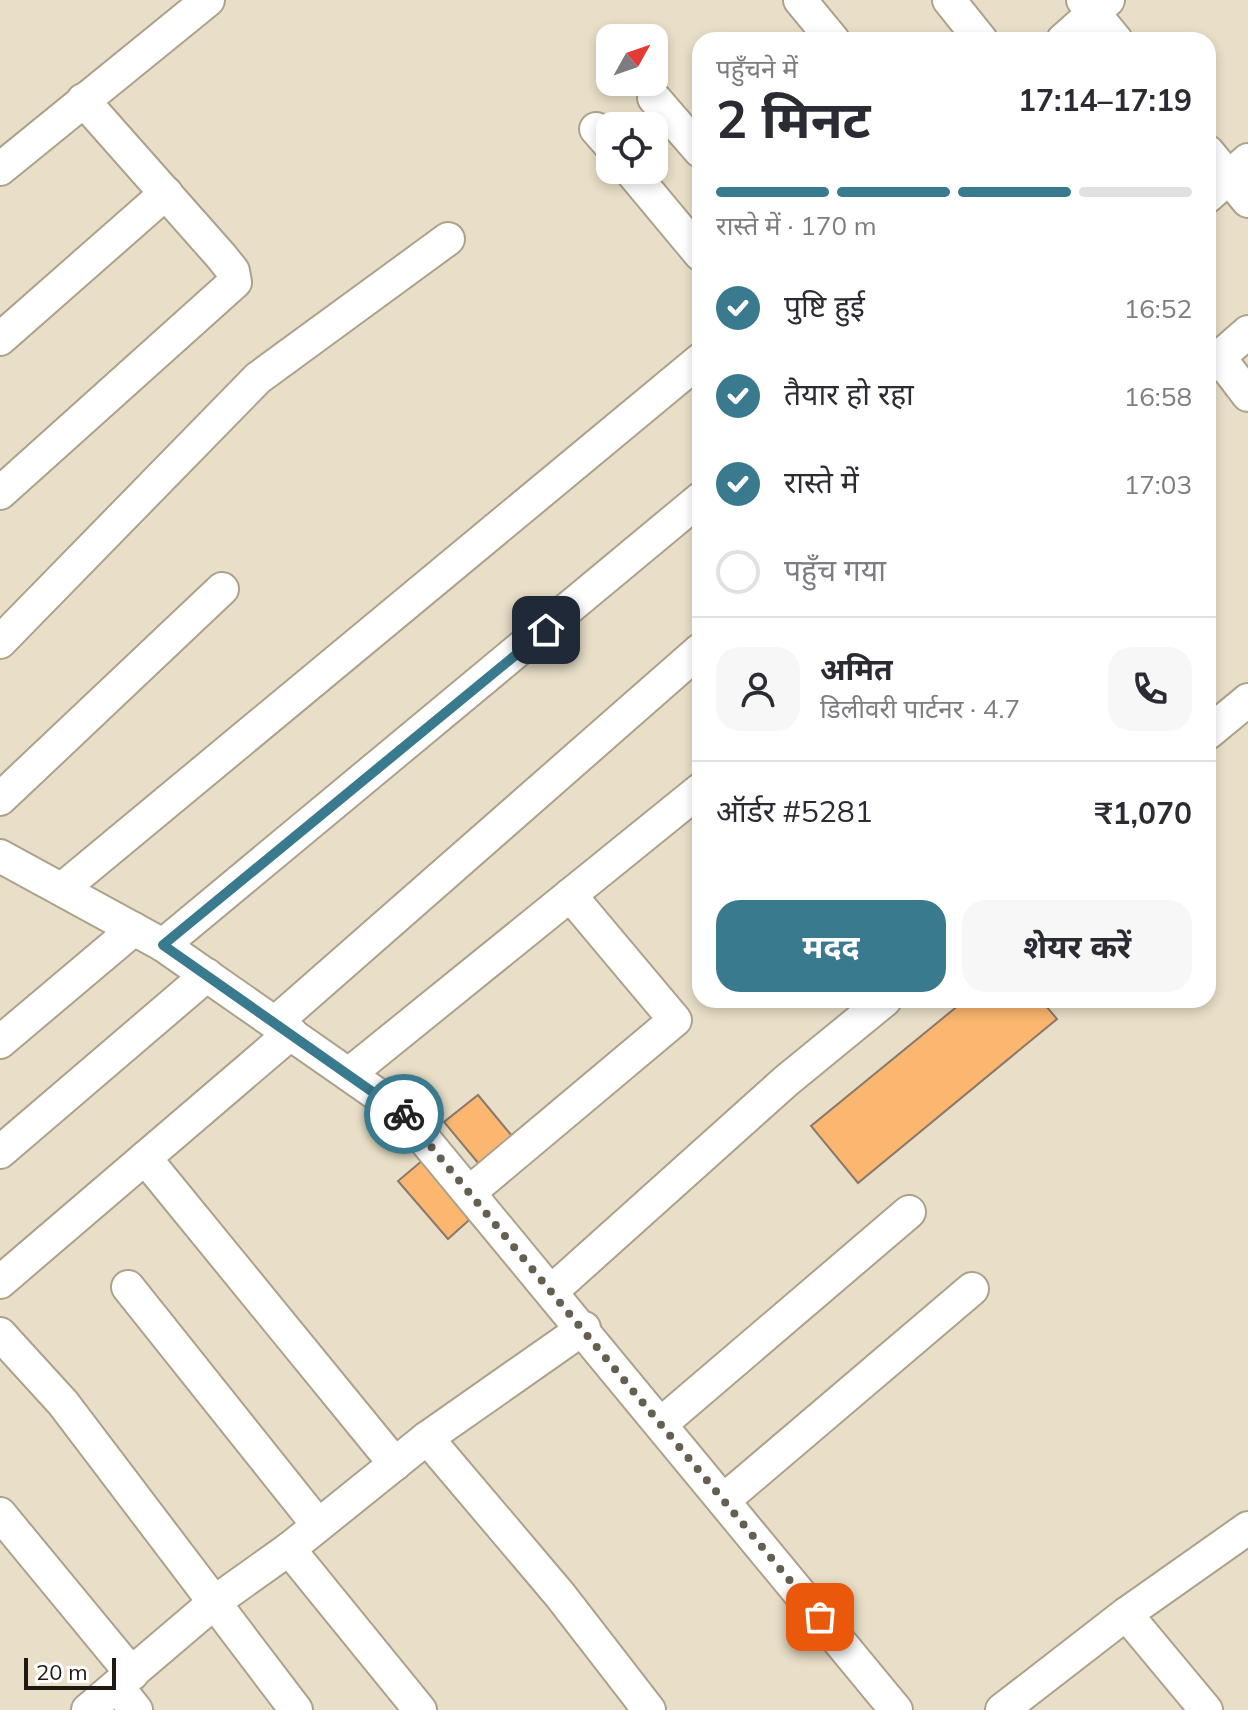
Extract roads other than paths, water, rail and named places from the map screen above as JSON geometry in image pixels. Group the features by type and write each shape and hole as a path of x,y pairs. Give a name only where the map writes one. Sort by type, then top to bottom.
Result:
{"street":[{"path":"0,169 208,0"},
{"path":"800,0 826,32"},
{"path":"949,0 975,32"},
{"path":"1070,32 1095,4 1111,32"},
{"path":"654,98 692,142"},
{"path":"0,493 235,282 227,263 83,100"},
{"path":"1216,162 1233,183"},
{"path":"642,184 692,244"},
{"path":"0,339 166,193"},
{"path":"0,642 258,378 448,239"},
{"path":"1216,360 1248,332"},
{"path":"1216,364 1248,395"},
{"path":"62,889 692,367"},
{"path":"163,945 692,506"},
{"path":"0,799 222,589"},
{"path":"0,1282 145,1158 283,1028 692,657"},
{"path":"1216,726 1248,700"},
{"path":"349,1074 692,796"},
{"path":"0,856 163,945 401,1111 553,1290 896,1710"},
{"path":"470,1192 675,1020 570,895"},
{"path":"0,1042 134,929"},
{"path":"0,1152 207,975"},
{"path":"553,1290 786,1081 875,1008"},
{"path":"145,1158 395,1464"},
{"path":"662,1423 909,1212"},
{"path":"128,1287 318,1525"},
{"path":"724,1500 972,1289"},
{"path":"88,1710 128,1690 216,1601 289,1549 427,1438 584,1328"},
{"path":"0,1334 63,1403 296,1710"},
{"path":"427,1438 560,1595 649,1710"},
{"path":"0,1514 128,1690"},
{"path":"1002,1710 1126,1614 1248,1528"},
{"path":"289,1549 420,1710"},
{"path":"1126,1614 1206,1710"}]}
